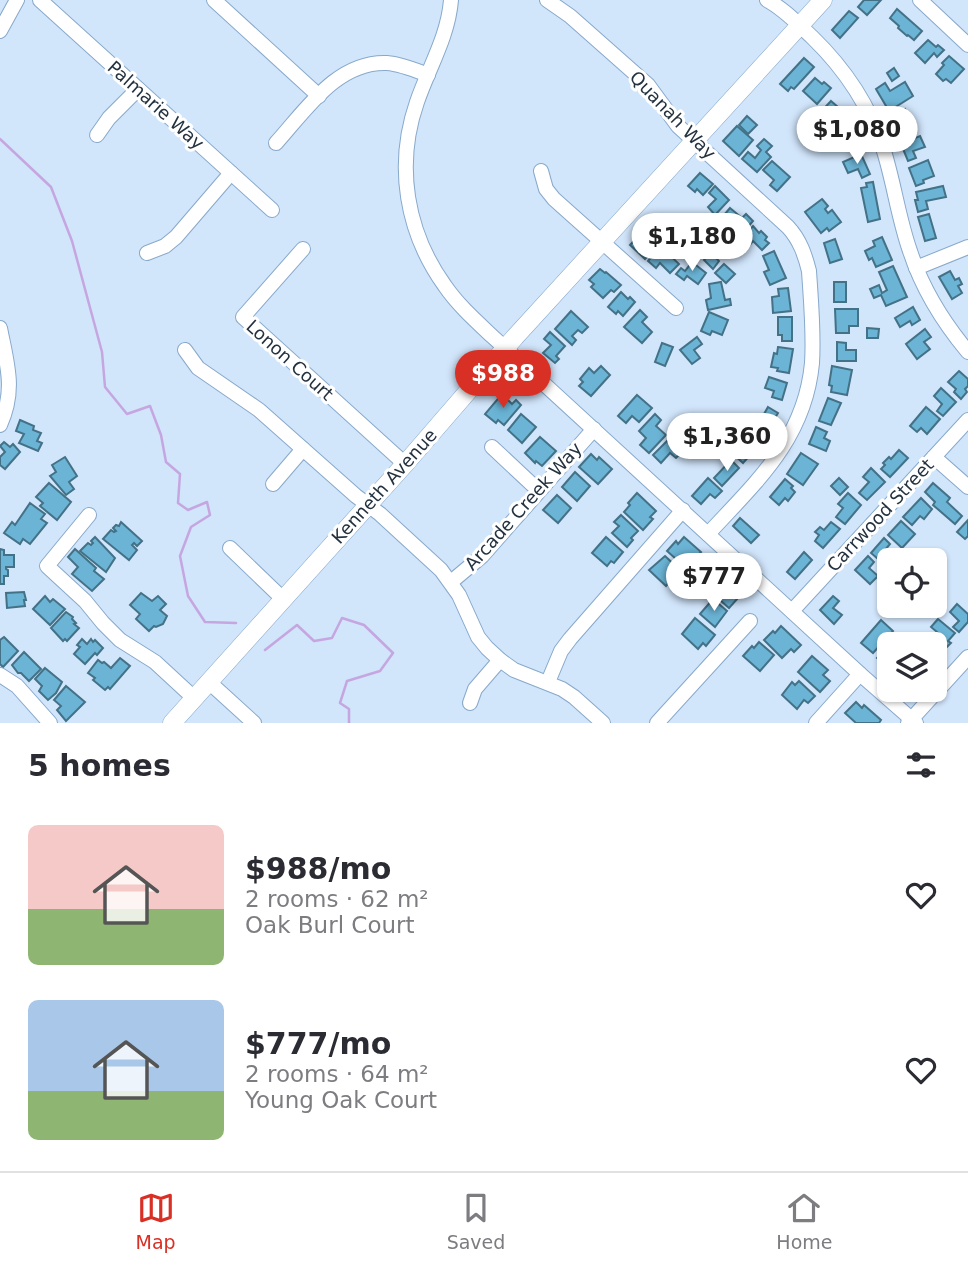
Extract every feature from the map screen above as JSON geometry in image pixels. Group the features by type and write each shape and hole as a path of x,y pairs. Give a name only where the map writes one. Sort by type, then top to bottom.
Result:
{"main road":[{"name":"Kenneth Avenue","path":"172,723 601,242 823,0"}],"street":[{"path":"0,31 17,0"},
{"name":"Palmarie Way","path":"40,0 272,210"},
{"path":"214,0 319,96"},
{"path":"451,0 443,38 412,117 405,157 411,216 425,254 444,286 467,312 912,722 968,657"},
{"name":"Quanah Way","path":"547,0 570,16 648,85 678,126 788,227 801,244 809,271 813,342 807,394 790,437 767,469 708,534"},
{"path":"767,0 827,52 844,72 867,108 883,148 903,230 916,268 946,324 968,352"},
{"path":"920,0 968,45"},
{"path":"276,143 340,76 359,67 386,63 429,75"},
{"path":"97,135 109,118 138,89"},
{"path":"541,171 550,194 676,309"},
{"path":"147,253 165,246 176,237 231,173"},
{"path":"916,268 968,247"},
{"name":"Lonon Court","path":"303,249 243,317 404,464"},
{"path":"0,328 9,370 10,392 0,425"},
{"path":"185,350 198,368 259,410 441,570 459,595 478,637 500,660 514,670 548,682 574,697 603,723"},
{"name":"Carrwood Street","path":"792,611 968,420"},
{"name":"Arcade Creek Way","path":"451,582 482,556 594,429"},
{"path":"492,447 540,491"},
{"path":"273,484 303,449"},
{"path":"934,457 968,488"},
{"path":"548,682 570,639 682,510"},
{"path":"89,515 47,566 85,601 120,640 155,663 194,698"},
{"path":"230,548 283,599"},
{"path":"657,723 750,621"},
{"path":"470,703 475,689 500,660"},
{"path":"816,723 860,674"},
{"path":"0,675 19,687 50,723"},
{"path":"209,682 254,723"}],"building":[{"path":"864,0 881,0 867,15 858,7"},
{"path":"897,9 922,31 914,40 890,18"},
{"path":"849,11 858,18 840,38 832,30"},
{"path":"928,40 944,50 937,57 934,53 925,63 915,53"},
{"path":"949,56 964,69 951,83 946,79 943,81 936,74"},
{"path":"804,58 814,67 794,89 791,87 788,91 780,84"},
{"path":"894,68 899,76 892,81 887,73"},
{"path":"815,78 831,88 817,104 803,91"},
{"path":"905,82 913,96 889,111 876,89 885,83 890,91"},
{"path":"831,101 845,113 839,120 833,115 825,123 817,116"},
{"path":"905,109 916,132 899,140 889,117"},
{"path":"747,116 757,125 748,134 739,125"},
{"path":"846,121 857,131 855,134 859,137 847,150 832,138"},
{"path":"737,126 753,140 739,156 723,141"},
{"path":"920,136 925,147 913,151 916,158 908,161 901,144"},
{"path":"764,139 772,146 766,152 771,157 757,172 742,159 748,152 755,158 761,150 757,146"},
{"path":"861,154 870,174 862,178 858,169 848,173 843,162"},
{"path":"928,160 934,176 916,186 909,168"},
{"path":"772,161 790,177 777,191 770,185 774,180 763,170"},
{"path":"700,173 713,184 703,195 688,186"},
{"path":"873,182 880,219 868,222 861,188 867,187 866,183"},
{"path":"715,186 729,200 715,215 708,207 716,199 709,193"},
{"path":"943,186 946,197 926,201 928,209 918,212 916,192"},
{"path":"822,199 828,206 825,209 828,213 832,210 841,222 829,231 827,228 821,233 805,212"},
{"path":"730,208 742,218 746,214 753,221 741,235 737,231 734,235 718,222"},
{"path":"929,214 936,238 925,241 918,217"},
{"path":"753,226 767,237 765,240 769,243 762,250 753,241 748,247 741,240"},
{"path":"645,229 653,237 645,245 652,251 645,259 630,245"},
{"path":"882,237 892,260 876,267 865,251 875,246 873,241"},
{"path":"835,239 842,259 830,263 824,243"},
{"path":"661,247 679,264 670,273 660,263 656,268 648,261"},
{"path":"774,251 786,278 770,285 764,272 769,270 763,256"},
{"path":"711,253 719,261 713,269 704,260"},
{"path":"692,262 706,273 698,284 687,276 684,280 676,274 681,268 685,271"},
{"path":"724,264 735,274 726,283 715,273"},
{"path":"893,266 907,297 886,306 881,295 874,298 870,289 879,285 882,293 887,290 879,272"},
{"path":"600,269 621,285 603,298 591,287 594,284 589,280"},
{"path":"950,271 955,280 959,278 962,284 958,286 962,293 952,299 939,277"},
{"path":"721,282 725,300 730,299 731,305 708,310 706,300 711,298 709,284"},
{"path":"834,282 846,282 846,302 834,302"},
{"path":"788,288 791,311 773,313 772,297 779,296 778,289"},
{"path":"621,292 635,302 623,316 608,307"},
{"path":"913,307 920,320 912,325 910,321 900,327 895,318"},
{"path":"835,309 858,309 858,326 849,326 849,333 836,333"},
{"path":"640,310 647,317 642,322 652,332 642,343 624,327"},
{"path":"571,311 588,327 582,333 578,330 572,336 576,340 572,345 555,329"},
{"path":"709,312 728,320 722,335 712,331 710,335 701,331"},
{"path":"778,317 792,317 792,341 782,341 782,335 778,335"},
{"path":"867,328 879,329 878,338 867,338"},
{"path":"925,329 931,337 924,342 930,349 917,359 906,344"},
{"path":"550,332 565,346 556,356 559,359 555,363 543,353 551,345 544,339"},
{"path":"697,337 702,344 694,350 700,358 692,364 680,350"},
{"path":"837,342 846,343 846,350 856,350 856,361 837,361"},
{"path":"662,343 673,347 665,366 655,362"},
{"path":"778,347 793,349 789,373 771,367"},
{"path":"601,366 610,375 591,396 579,386 583,382 580,379 589,368 594,373"},
{"path":"832,366 852,370 847,395 831,392 832,386 829,385"},
{"path":"959,371 968,379 965,389 967,392 961,399 954,392 956,389 948,382"},
{"path":"769,377 787,383 782,400 772,397 774,391 765,388"},
{"path":"941,388 956,402 943,416 937,411 942,404 934,396"},
{"path":"502,394 512,404 516,400 521,405 504,425 498,420 496,423 485,414"},
{"path":"637,395 652,408 639,422 632,416 626,423 618,416"},
{"path":"828,398 841,403 831,425 819,421"},
{"path":"768,407 778,413 765,434 756,428"},
{"path":"926,407 940,419 927,434 921,428 917,432 910,426"},
{"path":"521,414 536,427 522,443 508,430"},
{"path":"655,414 661,420 656,426 666,435 649,453 640,445 646,438 639,431"},
{"path":"20,420 34,426 33,430 41,433 37,441 42,443 38,451 19,443 24,434 16,431"},
{"path":"816,427 827,432 824,438 830,441 826,451 809,444"},
{"path":"675,433 688,446 676,458 670,453 661,463 653,455"},
{"path":"540,437 556,451 542,466 525,453"},
{"path":"740,437 745,441 749,437 759,445 743,463 734,455 741,447 735,442"},
{"path":"4,442 10,447 13,444 20,452 5,469 0,465 0,457 5,452 0,446"},
{"path":"899,450 908,458 890,477 881,469 885,465 883,463"},
{"path":"801,453 818,464 803,485 787,474"},
{"path":"591,454 597,460 599,457 612,469 598,484 579,467"},
{"path":"65,457 77,476 69,482 74,489 66,495 50,476 56,472 52,465"},
{"path":"731,460 739,468 722,486 714,478"},
{"path":"871,468 885,482 867,500 859,493 869,482 863,477"},
{"path":"575,472 590,486 577,501 562,487"},
{"path":"708,478 722,491 715,498 710,494 701,504 692,496"},
{"path":"839,478 848,487 840,495 831,486"},
{"path":"785,479 795,492 788,501 785,498 779,505 770,497"},
{"path":"49,483 71,502 57,520 40,506 43,503 36,497"},
{"path":"933,483 950,498 947,502 962,516 955,524 933,505 935,502 925,492"},
{"path":"637,493 656,511 643,530 624,512"},
{"path":"848,493 861,505 845,524 836,517 843,508 838,504"},
{"path":"557,495 571,508 558,523 543,510"},
{"path":"921,498 932,509 924,519 920,516 912,525 903,517"},
{"path":"30,503 45,514 41,519 47,523 30,544 23,539 20,544 4,533 12,522 15,525"},
{"path":"621,515 638,531 627,547 612,533 619,526 614,522"},
{"path":"740,518 759,535 751,543 733,526"},
{"path":"968,520 968,536 965,539 957,532"},
{"path":"901,521 915,534 902,548 888,535"},
{"path":"121,522 142,541 137,546 134,543 132,545 137,550 129,560 103,539 111,530 116,531 113,528"},
{"path":"831,522 840,529 823,548 815,541 819,535 815,532 820,527 824,530"},
{"path":"95,537 115,558 106,572 80,551 88,543 91,545"},
{"path":"606,537 623,552 614,563 611,561 607,566 592,553"},
{"path":"684,537 701,552 686,568 667,551"},
{"path":"884,538 890,544 887,548 877,548 877,558 871,553"},
{"path":"0,549 4,550 4,555 14,555 14,567 6,567 8,576 4,576 4,584 0,584"},
{"path":"75,549 104,579 92,591 72,574 78,567 68,557"},
{"path":"804,552 812,560 795,579 787,572"},
{"path":"665,556 680,570 666,586 649,570"},
{"path":"868,556 874,562 869,568 877,577 870,584 855,570"},
{"path":"727,577 741,591 729,608 712,593"},
{"path":"24,592 25,606 7,608 6,593"},
{"path":"141,593 152,601 158,596 166,604 160,610 167,616 163,624 154,626 149,631 136,619 140,614 130,605"},
{"path":"45,596 50,602 53,599 65,609 50,625 33,609"},
{"path":"833,596 839,601 833,608 842,615 834,624 820,610"},
{"path":"713,599 727,611 715,627 700,614"},
{"path":"957,604 968,614 968,622 959,632 953,627 959,621 950,612"},
{"path":"66,612 73,617 76,623 74,624 79,628 67,641 63,641 51,628"},
{"path":"695,618 715,635 706,646 703,643 698,649 682,634"},
{"path":"938,619 955,633 948,641 951,643 947,647 947,632 937,632 931,627"},
{"path":"881,620 893,631 877,632 877,649 873,653 861,643"},
{"path":"781,626 801,645 794,652 791,649 782,658 764,640"},
{"path":"4,637 18,651 3,667 0,664 0,640"},
{"path":"82,639 87,644 91,639 93,642 95,640 103,648 85,664 74,654"},
{"path":"759,642 774,655 760,671 743,656"},
{"path":"24,652 41,669 29,681 12,665"},
{"path":"812,656 828,670 823,675 830,681 820,692 798,672"},
{"path":"120,658 130,666 110,689 108,687 105,690 88,673 98,660 111,668"},
{"path":"45,668 62,682 48,700 39,691 42,686 35,679"},
{"path":"799,681 815,696 808,703 804,700 797,709 782,695 792,682 795,685"},
{"path":"66,686 85,702 66,721 57,710 61,706 54,700"},
{"path":"856,702 862,708 864,705 881,720 879,723 856,723 845,713"}],"waterway":[{"path":"0,139 51,187 72,241 102,352 105,387 127,414 150,406 161,435 166,462 180,474 178,503 188,510 207,502 210,515 191,527 180,556 188,596 205,622 236,623"},
{"path":"265,650 297,625 314,641 332,638 342,618 364,625 393,653 380,671 347,681 340,703 349,709 349,723"}]}
